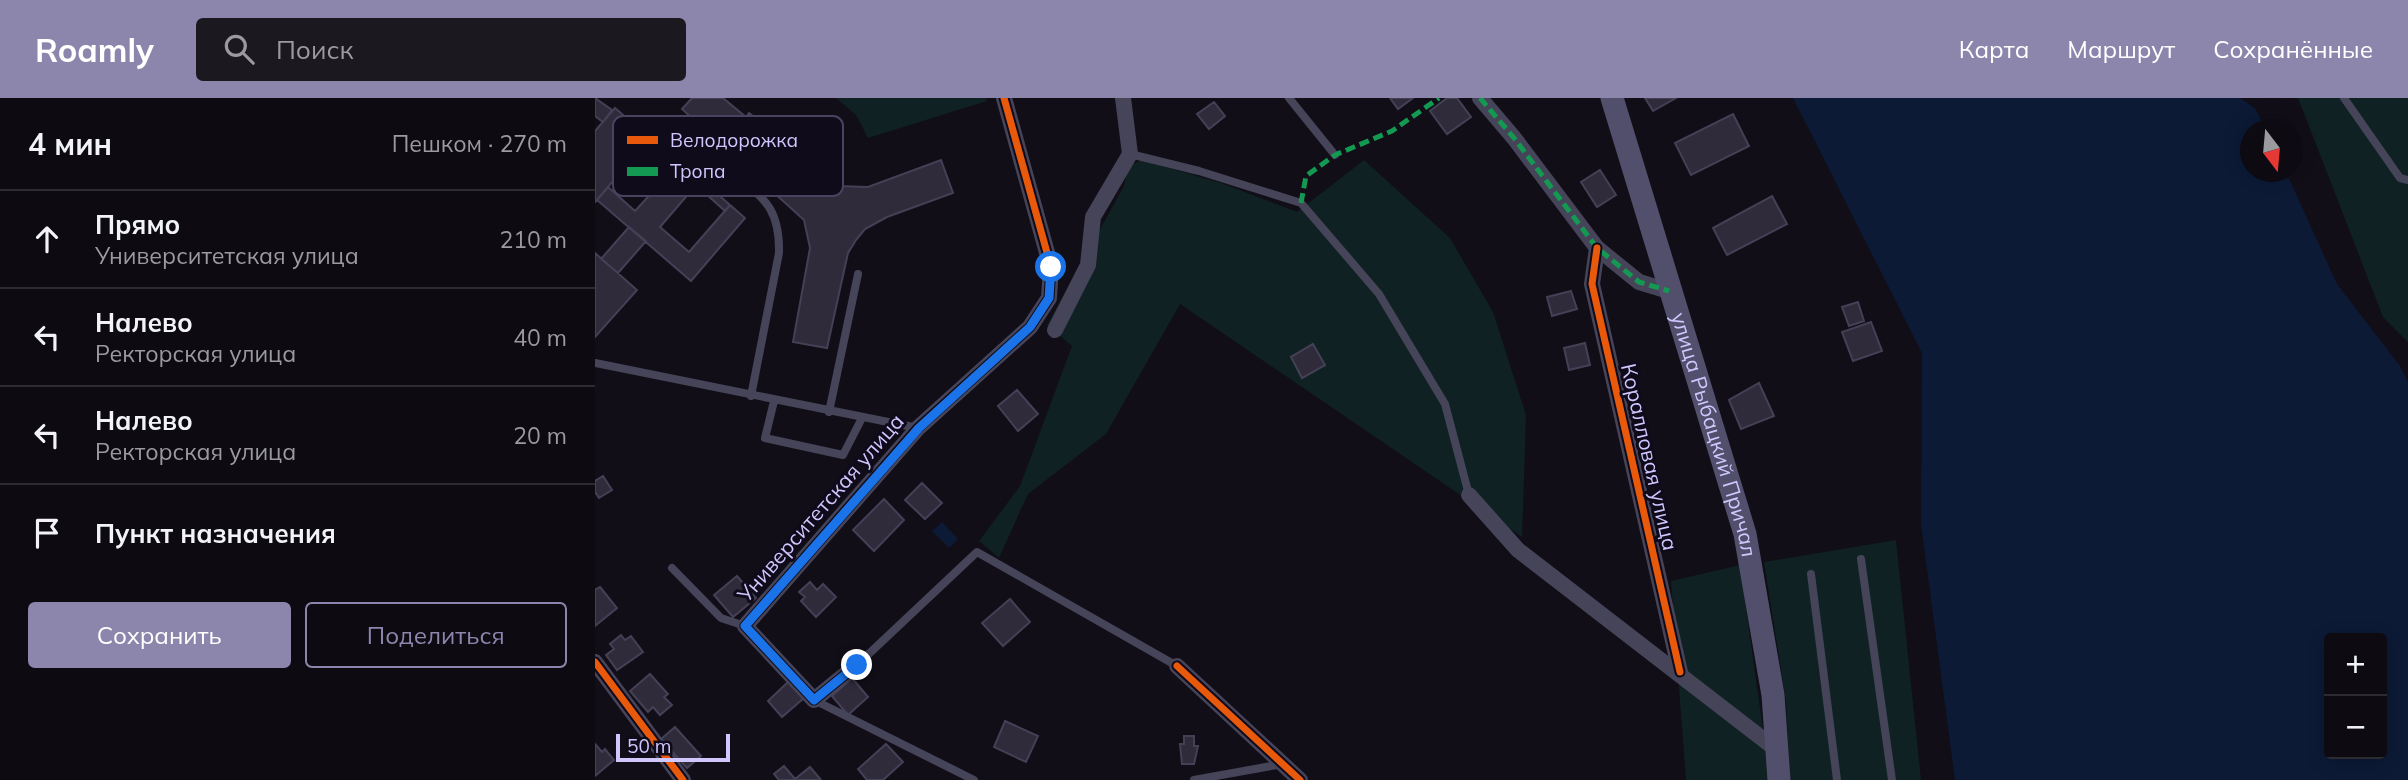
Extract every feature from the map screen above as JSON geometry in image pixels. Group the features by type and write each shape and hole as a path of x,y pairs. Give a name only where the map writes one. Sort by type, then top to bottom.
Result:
{"main road":[{"name":"улица Рыбацкий Причал","path":"1610,99 1745,534 1773,695 1779,780"}],"street":[{"name":"Университетская улица","path":"745,626 919,428 1030,327 1049,298 1051,267 1004,98"},
{"path":"1055,330 1088,265 1093,217 1130,154 1123,98"},
{"path":"1480,98 1514,138 1597,248 1639,282 1669,291"},
{"name":"Коралловая улица","path":"1597,248 1592,284 1680,672"},
{"path":"1469,495 1518,550 1680,672 1777,750"},
{"path":"745,626 814,700 857,665"},
{"path":"595,662 683,780"},
{"path":"1177,666 1300,780"}],"lane":[{"path":"1289,98 1335,155"},
{"path":"2344,98 2400,178 2408,180"},
{"path":"1130,154 1199,171 1301,203 1380,294 1445,404 1469,495"},
{"path":"751,396 779,253 776,215 759,196"},
{"path":"829,412 858,274"},
{"path":"595,363 919,428"},
{"path":"774,401 765,438 843,454 862,418"},
{"path":"857,665 977,552 1177,666"},
{"path":"1861,559 1892,780"},
{"path":"672,568 721,618 745,626"},
{"path":"1811,574 1837,780"},
{"path":"814,700 974,780"},
{"path":"1194,780 1282,764"}],"shaded area":[{"path":"836,98 986,98 987,101 868,138 856,115"},
{"path":"2298,98 2408,98 2408,342 2383,317"},
{"path":"1141,160 1221,183 1297,212 1364,160 1450,238 1493,312 1526,415 1522,537 1180,304 1106,434 1028,494 999,558 979,541 1020,486 1072,346 1047,325 1124,186 1128,167"},
{"path":"1896,540 1921,780 1790,780 1786,702 1764,562"},
{"path":"1740,565 1770,780 1686,780 1671,581"}],"water":[{"path":"1793,98 2240,98 2255,108 2261,119 2240,119 2240,182 2291,182 2337,284 2400,366 2408,382 2408,780 1955,780 1921,524 1922,353"},
{"path":"942,522 958,539 949,548 932,531"}],"building":[{"path":"595,98 612,110 603,122 595,116"},
{"path":"692,98 723,98 745,116 690,116 682,109"},
{"path":"1390,98 1413,98 1398,109"},
{"path":"1447,98 1457,98 1471,117 1447,134 1430,111"},
{"path":"1645,98 1676,98 1653,111"},
{"path":"1214,102 1225,116 1209,129 1197,114"},
{"path":"615,108 624,116 613,116 613,181 595,202 595,131"},
{"path":"1733,114 1749,146 1691,175 1675,143"},
{"path":"941,160 953,193 887,217 865,229 856,240 848,253 827,348 793,342 810,248 804,220 778,196 843,196 843,186 868,187"},
{"path":"1600,170 1616,195 1597,207 1581,182"},
{"path":"608,187 613,191 613,196 618,196 635,211 649,196 687,196 660,227 689,252 730,205 745,218 691,281 597,200"},
{"path":"708,196 720,196 730,205 725,211"},
{"path":"1772,196 1787,224 1727,255 1713,228"},
{"path":"629,227 646,241 618,273 601,259"},
{"path":"595,253 637,290 595,337"},
{"path":"1571,291 1577,309 1552,316 1547,297"},
{"path":"1858,302 1864,321 1849,326 1842,307"},
{"path":"1871,322 1882,351 1853,361 1842,332"},
{"path":"1585,343 1590,365 1569,370 1564,348"},
{"path":"1313,344 1325,365 1302,378 1291,357"},
{"path":"1759,383 1774,416 1741,429 1729,400"},
{"path":"1017,390 1038,414 1018,431 998,406"},
{"path":"603,476 612,490 599,498 595,492 595,481"},
{"path":"922,483 942,503 925,519 905,500"},
{"path":"884,499 904,520 874,551 853,530"},
{"path":"737,576 756,598 733,617 714,595"},
{"path":"810,582 817,590 823,584 836,597 816,617 801,601 805,597 799,592"},
{"path":"600,587 617,608 595,626 595,590"},
{"path":"1010,599 1030,622 1003,646 982,623"},
{"path":"621,635 625,640 631,636 643,652 617,670 606,655 614,649 610,644"},
{"path":"650,674 668,694 664,697 672,705 660,715 653,707 648,712 630,691"},
{"path":"852,678 868,697 848,715 832,696"},
{"path":"789,681 804,698 782,717 768,701"},
{"path":"1005,721 1038,736 1026,762 994,747"},
{"path":"675,727 701,756 687,768 661,739"},
{"path":"1184,736 1194,736 1194,746 1198,746 1194,764 1182,764 1180,744 1184,744"},
{"path":"595,744 602,752 605,749 614,760 595,776"},
{"path":"886,744 903,762 883,780 867,780 858,769"},
{"path":"784,766 795,779 810,767 821,780 779,780 774,774"}],"marked path":[{"path":"1301,203 1306,176 1335,155 1392,131 1439,98"},
{"path":"1480,98 1514,138 1597,248 1639,282 1669,291"}],"cycle path":[{"path":"857,665 814,700 745,626 918,428 1030,327 1049,298 1051,267 1004,98"},
{"path":"1597,248 1592,284 1680,672"},
{"path":"595,662 683,780"},
{"path":"1177,666 1300,780"}],"route":[{"path":"857,665 814,700 745,626 919,428 1030,327 1049,298 1051,267"}]}
